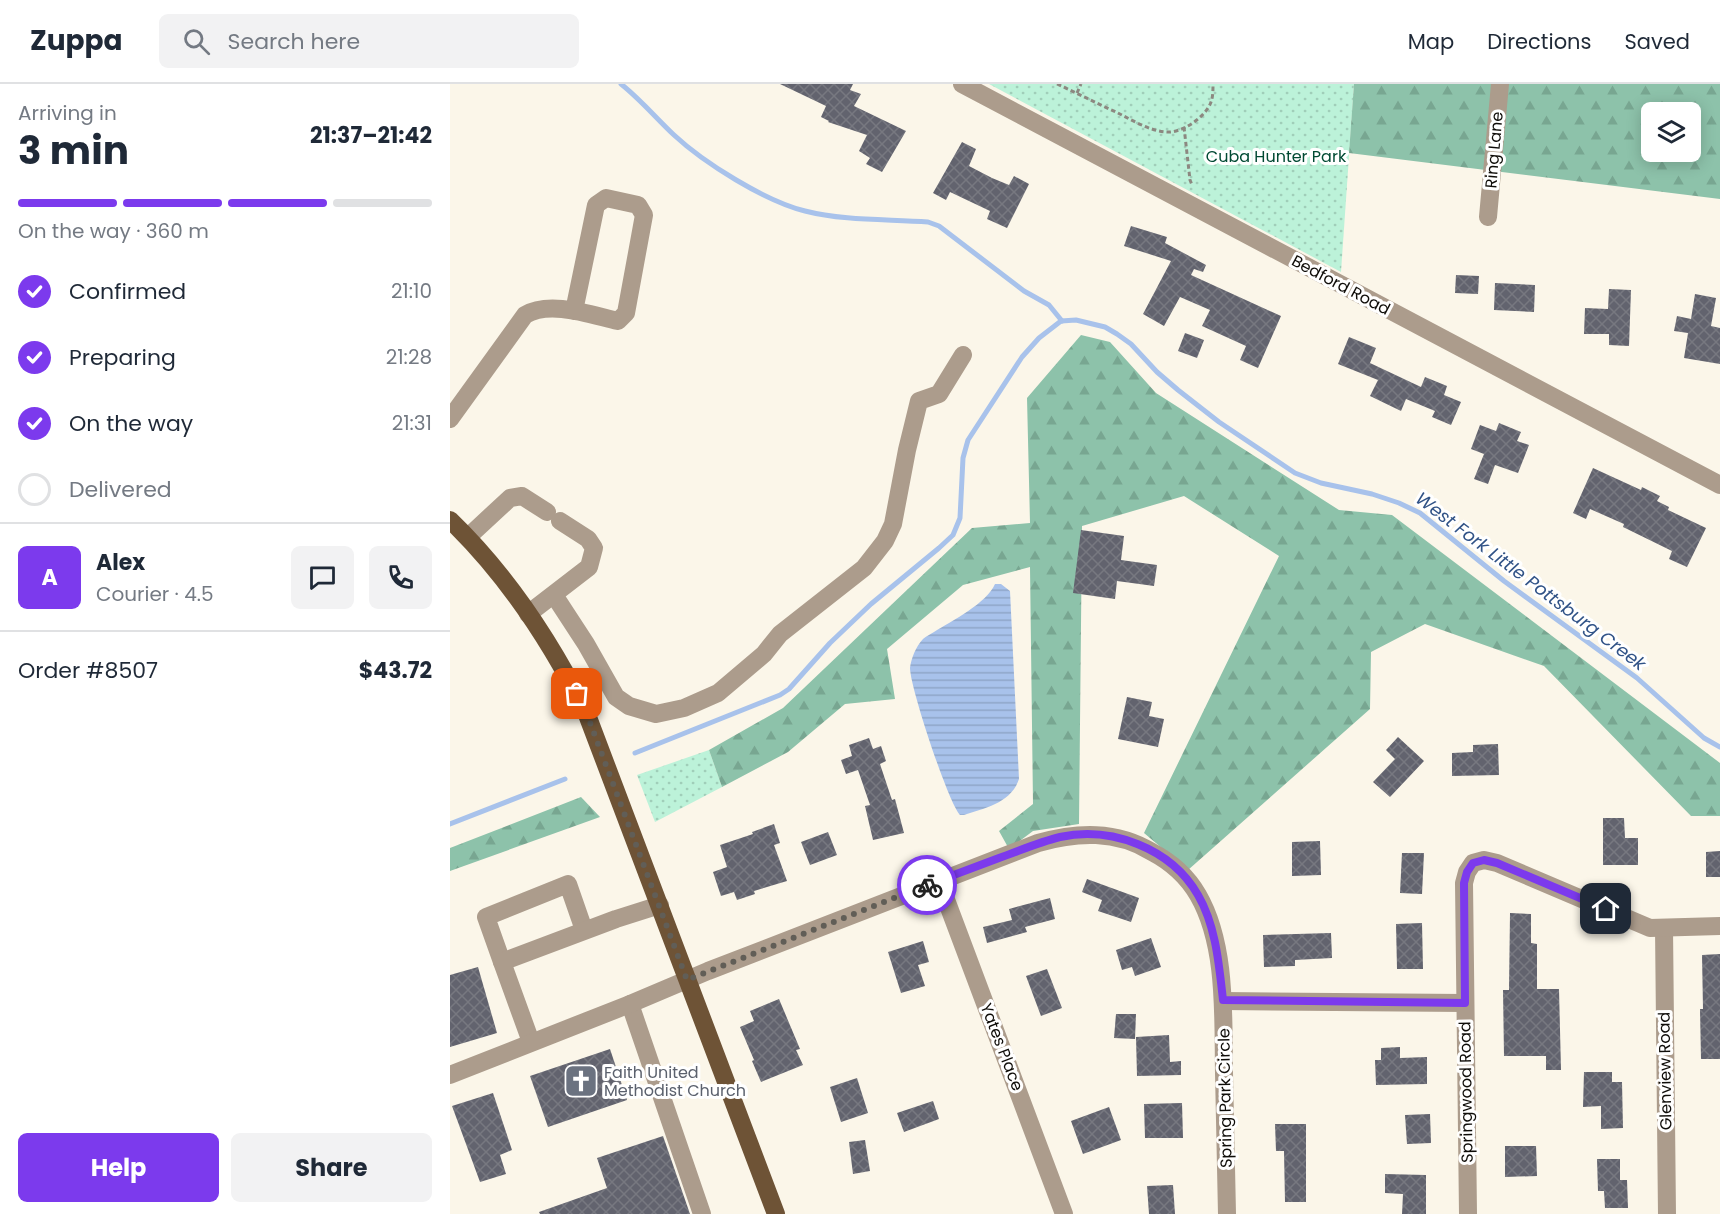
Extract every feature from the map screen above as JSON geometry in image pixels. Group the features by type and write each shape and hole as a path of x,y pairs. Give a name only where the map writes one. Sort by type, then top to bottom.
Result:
{"main road":[{"path":"450,520 501,575 569,677 586,712 776,1214"}],"street":[{"name":"Bedford Road","path":"962,84 1720,485"},
{"name":"Ring Lane","path":"1488,217 1500,84"},
{"path":"450,419 525,315 535,309 550,308 618,321 626,313 644,215 638,205 606,198 596,205 574,311"},
{"path":"554,595 586,644 616,697 629,706 656,714 684,708 717,693 764,654 780,634 864,568 885,541 893,524 920,401 939,394 963,355"},
{"path":"468,537 510,498 522,496 588,539 594,548 589,567 528,614"},
{"name":"Spring Park Circle","path":"450,1075 939,880 1038,843 1082,834 1104,835 1127,840 1144,847 1166,860 1186,878 1198,895 1214,937 1223,1000 1227,1214"},
{"name":"Springwood Road","path":"1468,1214 1464,883 1473,863 1484,860 1497,863 1650,928 1664,928"},
{"name":"Yates Place","path":"939,880 1064,1214"},
{"path":"531,1042 486,917 568,884 591,928"},
{"path":"502,962 660,904"},
{"path":"1664,928 1720,926"},
{"name":"Glenview Road","path":"1664,928 1667,1214"},
{"path":"1223,1000 1465,1003"},
{"path":"630,1004 702,1214"}],"path":[{"path":"1057,84 1156,130 1170,133 1200,117 1208,108 1213,84"},
{"path":"1077,93 1081,84"},
{"path":"1184,127 1190,180 1195,189"}],"green space":[{"name":"Cuba Hunter Park","path":"989,84 1354,84 1341,272"},
{"path":"1354,84 1720,84 1720,199 1349,153"},
{"path":"1081,335 1110,342 1156,393 1339,510 1392,515 1720,763 1720,816 1691,816 1544,666 1425,624 1371,652 1370,709 1188,870 1144,833 1279,556 1184,496 1082,526 1079,824 1033,831 1009,849 999,831 1033,804 1030,567 963,585 887,649 895,699 845,704 788,752 722,787 709,750 783,708 972,528 1030,523 1027,398"},
{"path":"709,750 722,787 655,822 637,775"},
{"path":"581,797 600,817 450,871 450,848"}],"water":[{"path":"995,584 1001,584 1010,591 1019,779 1004,799 989,807 960,815 954,806 930,744 916,697 910,668 911,661 923,639 977,605"}],"building":[{"path":"780,84 853,84 850,90 861,94 854,106 906,131 882,172 866,164 870,158 859,151 867,135 828,122 821,117 826,106"},
{"path":"962,142 976,149 969,166 1009,185 1014,176 1029,184 1007,228 987,219 990,211 950,192 946,200 933,193"},
{"path":"1131,226 1167,237 1165,243 1206,265 1203,272 1194,269 1191,275 1281,316 1258,368 1240,360 1246,346 1202,326 1210,310 1180,297 1164,326 1143,314 1171,261 1124,246"},
{"path":"1456,275 1479,276 1478,294 1455,293"},
{"path":"1495,283 1535,285 1534,312 1494,310"},
{"path":"1609,289 1631,290 1629,346 1609,345 1609,334 1584,334 1585,308 1608,309"},
{"path":"1695,294 1716,298 1711,326 1720,328 1720,364 1684,358 1688,333 1674,331 1677,316 1691,319"},
{"path":"1185,333 1204,340 1197,358 1178,351"},
{"path":"1349,337 1376,348 1370,363 1421,387 1425,377 1447,386 1444,395 1461,402 1451,425 1432,417 1435,411 1406,399 1401,411 1370,396 1378,380 1338,364"},
{"path":"1499,423 1521,432 1517,441 1529,445 1518,473 1495,465 1488,484 1474,479 1484,454 1471,449 1480,425 1496,431"},
{"path":"1593,468 1660,496 1657,501 1669,507 1668,510 1706,528 1687,567 1669,559 1672,551 1623,527 1624,524 1590,509 1586,519 1573,513"},
{"path":"1081,530 1124,536 1121,560 1157,565 1154,586 1117,581 1115,599 1073,593"},
{"path":"1127,697 1152,702 1149,716 1164,719 1158,747 1118,739"},
{"path":"1398,737 1424,761 1390,797 1373,782 1395,759 1386,750"},
{"path":"869,738 873,749 881,746 886,761 880,764 892,800 895,799 904,833 873,840 865,806 870,805 858,770 846,774 841,760 852,756 849,745"},
{"path":"1498,744 1499,775 1452,776 1452,753 1473,752 1473,745"},
{"path":"1603,818 1624,818 1625,838 1638,838 1638,865 1603,865"},
{"path":"774,824 780,843 774,845 787,881 754,891 755,894 737,900 734,892 721,896 713,872 727,867 720,845"},
{"path":"828,832 837,855 810,865 801,842"},
{"path":"1320,841 1321,875 1292,876 1292,842"},
{"path":"1720,851 1720,877 1706,877 1706,852"},
{"path":"1402,853 1424,853 1422,894 1400,893"},
{"path":"1087,879 1139,898 1131,922 1098,911 1102,900 1082,892"},
{"path":"1050,898 1055,919 1025,927 1027,932 987,943 983,927 1012,920 1009,909"},
{"path":"1510,913 1531,914 1531,943 1537,944 1537,989 1559,989 1561,1070 1546,1070 1546,1056 1504,1056 1503,990 1509,990"},
{"path":"1422,923 1423,969 1397,969 1396,924"},
{"path":"1331,933 1332,958 1295,960 1295,966 1264,967 1263,935"},
{"path":"1151,938 1161,967 1135,976 1132,967 1122,970 1116,950"},
{"path":"923,941 929,962 918,965 925,986 901,993 888,952"},
{"path":"1720,954 1720,1059 1701,1059 1702,955"},
{"path":"478,967 497,1033 450,1047 450,975"},
{"path":"1047,969 1062,1008 1041,1016 1026,976"},
{"path":"779,999 800,1049 796,1050 803,1065 761,1082 740,1027 754,1021 750,1011"},
{"path":"1116,1014 1136,1014 1135,1039 1114,1038"},
{"path":"1169,1035 1170,1062 1181,1061 1181,1075 1137,1076 1136,1037"},
{"path":"1400,1047 1400,1058 1427,1057 1427,1084 1376,1085 1375,1060 1381,1060 1381,1048"},
{"path":"610,1049 627,1100 548,1127 530,1076"},
{"path":"1584,1072 1612,1072 1612,1082 1622,1082 1623,1128 1601,1129 1601,1106 1583,1107"},
{"path":"857,1078 868,1113 841,1122 830,1087"},
{"path":"493,1093 512,1150 500,1155 506,1174 480,1182 452,1106"},
{"path":"933,1101 939,1119 904,1132 897,1113"},
{"path":"1182,1103 1183,1138 1145,1138 1144,1104"},
{"path":"1109,1107 1121,1140 1083,1154 1071,1121"},
{"path":"1430,1114 1431,1143 1407,1144 1405,1115"},
{"path":"1275,1124 1306,1124 1306,1202 1285,1202 1284,1151 1276,1151"},
{"path":"663,1136 690,1214 540,1214 539,1212 607,1188 597,1158"},
{"path":"865,1140 870,1171 853,1174 849,1142"},
{"path":"1505,1146 1536,1146 1537,1176 1505,1177"},
{"path":"1597,1159 1620,1159 1620,1180 1627,1180 1628,1208 1605,1208 1604,1191 1598,1191"},
{"path":"1385,1174 1426,1175 1426,1214 1402,1214 1403,1194 1385,1193"},
{"path":"1173,1185 1175,1214 1149,1214 1147,1186"}],"waterway":[{"path":"621,84 687,146 718,169 754,190 789,206 820,214 928,222 939,226 1024,291 1049,305 1062,321"},
{"name":"West Fork Little Pottsburg Creek","path":"635,753 780,695 789,689 830,643 871,604 953,535 960,518 963,458 968,440 1022,357 1039,338 1061,321 1076,320 1105,327 1117,334 1131,344 1157,372 1178,390 1219,422 1295,473 1321,483 1372,494 1420,513 1504,581 1637,678 1704,738 1720,747"},
{"name":"West Fork Little Pottsburg Creek","path":"450,824 565,779"}],"way so far":[{"path":"577,694 660,904 687,980 927,885"}],"place":[{"name":"Faith United Methodist Church","path":"581,1081"}],"route":[{"path":"927,885 1038,843 1061,837 1082,834 1104,835 1127,840 1166,860 1186,878 1198,895 1214,937 1223,1000 1465,1003 1464,883 1473,863 1484,860 1497,863 1606,909"}]}
